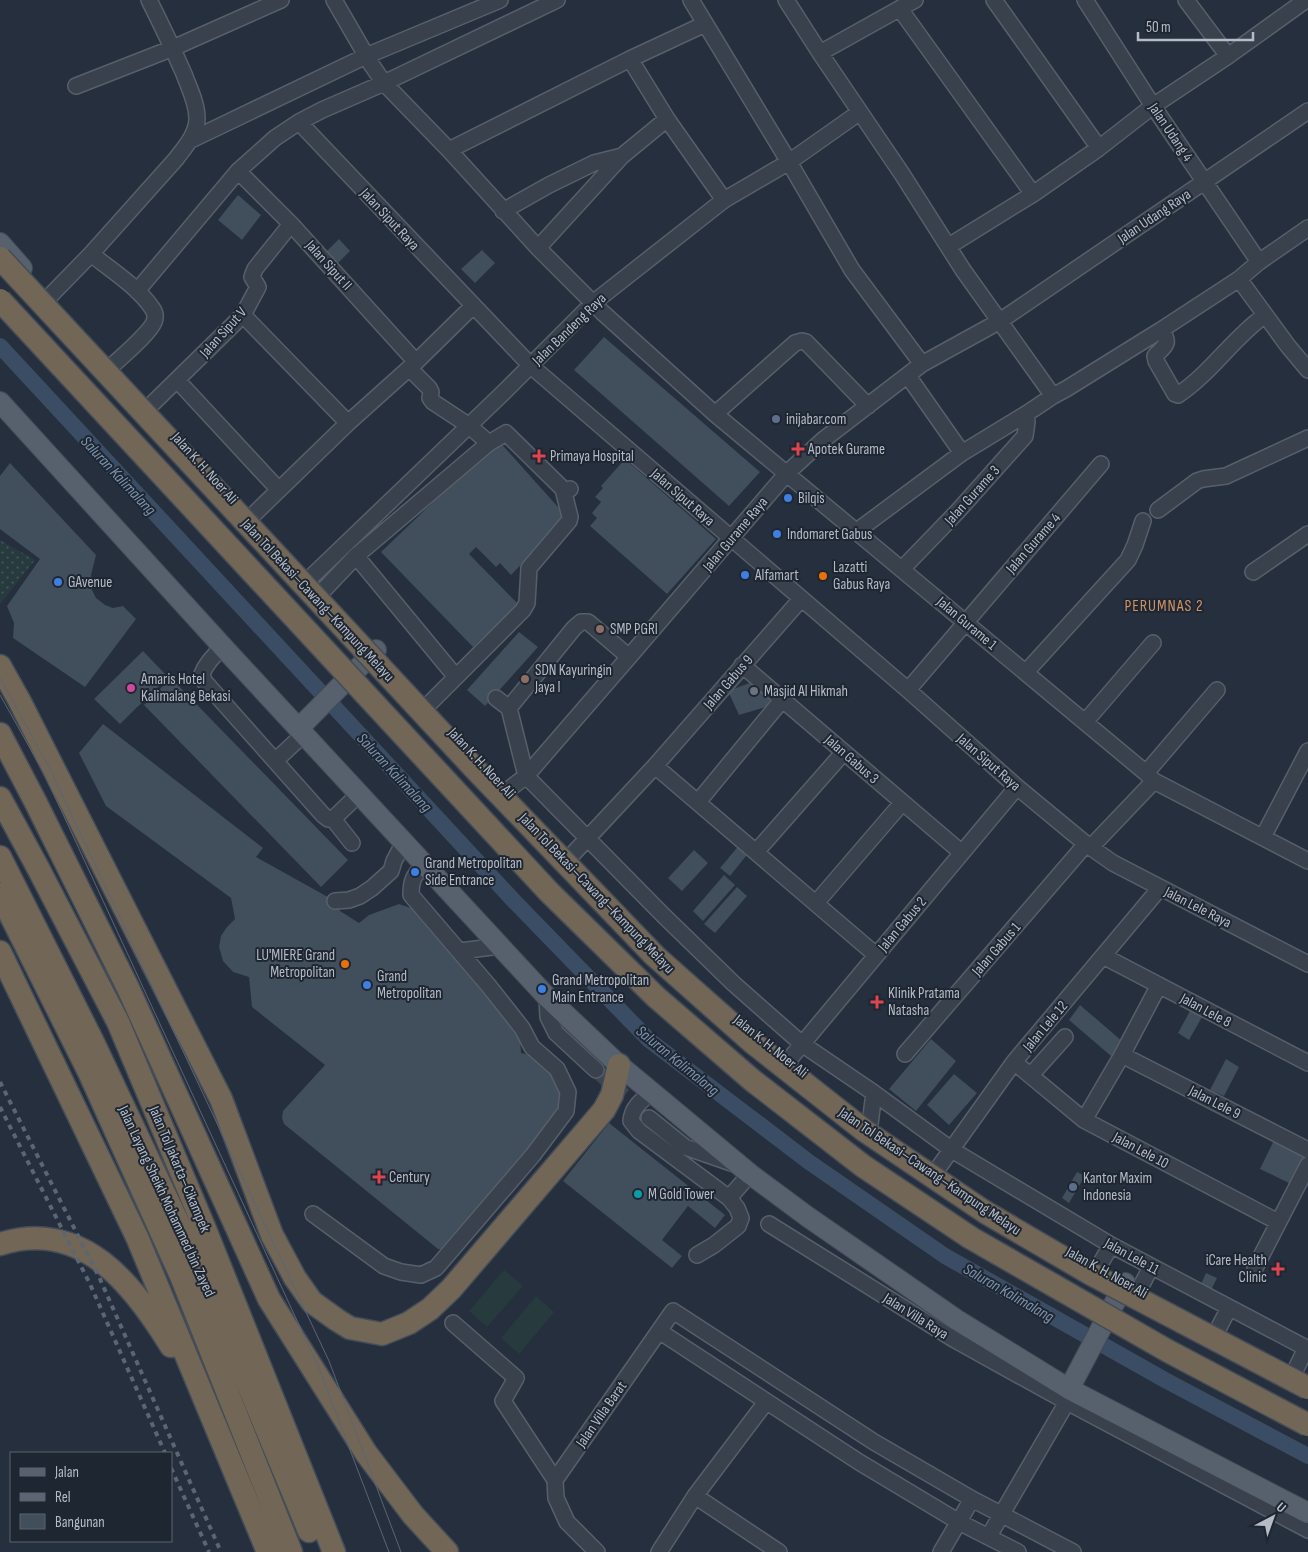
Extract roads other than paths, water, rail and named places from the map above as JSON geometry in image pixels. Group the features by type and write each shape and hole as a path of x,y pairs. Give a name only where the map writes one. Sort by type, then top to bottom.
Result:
{"highway":[{"name":"Jalan Tol Bekasi–Cawang–Kampung Melayu","path":"0,258 483,777 655,956 752,1042 865,1130 984,1212 1091,1274 1303,1381"},
{"name":"Jalan Tol Bekasi–Cawang–Kampung Melayu","path":"0,300 549,892 656,996 752,1080 864,1166 971,1238 1168,1351 1308,1425"},
{"path":"0,666 221,1099 272,1235 295,1278 312,1302 337,1320 350,1328 382,1334 409,1323 430,1309 451,1289 604,1110 612,1095 619,1065"},
{"path":"0,734 128,988 269,1299 366,1453 412,1515 447,1552"},
{"name":"Jalan Tol Jakarta–Cikampek","path":"0,798 118,1022 205,1229 334,1552"},
{"name":"Jalan Layang Sheikh Mohammed bin Zayed","path":"0,857 93,1042 200,1269 318,1552"},
{"name":"Jalan Layang Sheikh Mohammed bin Zayed","path":"0,894 88,1072 181,1276 292,1552"},
{"path":"0,952 137,1237 268,1552"},
{"path":"0,1244 28,1239 49,1240 85,1250 104,1262 131,1288 157,1324 209,1409"}],"main road":[{"name":"Jalan K. H. Noer Ali","path":"0,244 313,588 380,654 570,857 661,949 708,993 788,1060 870,1124 936,1171 1098,1268 1217,1331 1303,1381"},
{"path":"0,402 223,647 306,726 359,794 547,997 619,1065 746,1170 808,1217 1068,1395 1308,1513"},
{"path":"306,726 380,654"},
{"path":"1068,1395 1079,1368 1108,1314 1132,1286"}],"street":[{"path":"49,297 96,258 190,141 195,128 197,119 193,96 173,48 149,0"},
{"path":"76,86 173,48 280,0"},
{"name":"Jalan Gurame 1","path":"334,0 374,69 503,211 593,303 715,414 1150,777 1308,860"},
{"path":"134,289 238,171 275,138 322,110 374,69 500,0"},
{"path":"190,141 557,0"},
{"path":"691,0 852,270 922,364"},
{"path":"786,0 902,174 963,270 1053,396"},
{"path":"820,53 915,0"},
{"path":"994,0 1099,148"},
{"name":"Jalan Udang 4","path":"1085,0 1153,106 1259,262"},
{"path":"1186,0 1228,56"},
{"path":"949,246 1033,194 1099,148 1153,106 1228,56 1306,0"},
{"path":"900,9 1033,194"},
{"path":"449,150 630,58 705,24"},
{"path":"630,58 667,119 724,200"},
{"name":"Jalan Udang Raya","path":"1000,321 1308,111"},
{"name":"Jalan Bandeng Raya","path":"313,588 468,425 531,366 593,303 724,200 788,162 860,112"},
{"path":"538,248 622,156 667,119"},
{"name":"Jalan Siput Raya","path":"299,122 531,366 908,690 1017,787 1089,846"},
{"path":"503,211 594,162 622,156"},
{"name":"Jalan Siput II","path":"238,171 291,224 413,365 429,388 432,402 468,425 489,443"},
{"name":"Jalan Siput V","path":"149,407 243,315 258,287 252,278 256,269 291,224"},
{"path":"857,531 962,453 1161,330 1239,279 1259,262 1308,228"},
{"path":"96,258 134,289 152,307 155,315 155,320 150,328 111,367"},
{"path":"1239,279 1308,370"},
{"path":"250,518 348,422 413,365 473,306"},
{"path":"243,315 348,422"},
{"path":"1161,330 1166,336 1167,341 1165,347 1155,356 1156,361 1175,394 1178,395 1220,359 1246,330 1265,315"},
{"name":"Jalan Gurame Raya","path":"508,790 526,776 630,658 787,473 823,440 922,364 1000,321"},
{"path":"715,414 795,343 802,341 806,342 868,406"},
{"path":"908,376 962,453"},
{"path":"177,380 279,490"},
{"name":"Jalan Gurame 3","path":"902,569 958,512 1025,436 1028,422 1026,414"},
{"path":"313,588 356,556 489,443 506,433 566,489 570,521 530,568 527,603 523,610 428,705"},
{"path":"1158,510 1197,481 1226,476 1308,438"},
{"name":"Jalan Gurame 4","path":"908,690 1101,464"},
{"path":"1026,672 1128,560 1143,521"},
{"path":"1253,572 1308,534"},
{"path":"356,556 456,677"},
{"name":"Jalan Gabus 9","path":"570,857 655,766 800,599"},
{"path":"509,708 574,628 581,622 588,622 630,658"},
{"path":"1085,722 1153,643"},
{"path":"223,647 209,660 204,668 202,674 204,681 323,815 328,819 333,819 352,843"},
{"name":"Jalan Gabus 3","path":"742,665 962,854"},
{"name":"Jalan Gabus 1","path":"905,1054 1150,777 1217,690"},
{"path":"496,698 509,708 526,776"},
{"path":"698,802 782,700"},
{"path":"273,757 306,726"},
{"path":"1262,837 1308,751"},
{"path":"756,852 844,752"},
{"path":"655,766 876,955"},
{"name":"Jalan Lele 11","path":"526,776 734,984 802,1044 874,1093 952,1150 1036,1201 1151,1267 1307,1348"},
{"name":"Jalan Gabus 2","path":"788,1060 1017,787"},
{"path":"333,819 359,794"},
{"path":"816,904 902,803"},
{"name":"Jalan Lele Raya","path":"1089,846 1113,863 1308,964"},
{"path":"414,853 379,894 365,901 338,906 372,888 390,871 394,861 414,853"},
{"path":"313,1214 384,1266 401,1272 420,1275 436,1268 533,1155 566,1111 568,1092 557,1069 532,1047 522,1028 460,951 411,895 411,883 415,874 414,853"},
{"path":"396,875 411,883"},
{"name":"Jalan Lele 12","path":"936,1171 1014,1062 1160,888"},
{"path":"460,951 500,946"},
{"name":"Jalan Lele 8","path":"1103,956 1308,1063"},
{"path":"1084,1120 1122,1055 1159,985"},
{"path":"547,997 548,1017 556,1032 596,1070"},
{"path":"1031,1075 1065,1037"},
{"name":"Jalan Lele 9","path":"1122,1055 1308,1150"},
{"name":"Jalan Lele 10","path":"1014,1062 1084,1120 1278,1222"},
{"path":"652,1092 639,1103 631,1114 631,1121 640,1130 729,1198 737,1208 741,1218 738,1226 714,1245 697,1255"},
{"path":"870,1124 874,1093"},
{"path":"649,1118 685,1147 746,1170 729,1198"},
{"path":"1255,1268 1308,1165"},
{"name":"Jalan Villa Raya","path":"769,1224 955,1340 1068,1395 1308,1530"},
{"path":"1098,1268 1111,1245"},
{"path":"1132,1286 1151,1267"},
{"path":"1217,1331 1229,1308"},
{"name":"Jalan Villa Barat","path":"555,1480 673,1311 874,1442 972,1499"},
{"path":"453,1323 516,1378 503,1401 555,1480 556,1498 567,1522 597,1552"},
{"path":"659,1331 859,1462 959,1522 1015,1551 1025,1526"},
{"path":"1303,1381 1307,1348"},
{"path":"989,1536 1068,1395"},
{"path":"659,1552 695,1496 766,1402"},
{"path":"695,1496 779,1552"},
{"path":"941,1552 972,1499 1073,1552"}],"waterway":[{"name":"Saluran Kalimalang","path":"0,346 514,901 649,1040 809,1162 945,1256 1165,1380 1308,1456"}],"tunnel":[{"path":"596,1070 649,1118"}],"tram line":[{"path":"0,678 50,769 329,1361 401,1552"},
{"path":"0,695 44,773 318,1366 389,1552"}],"railway":[{"path":"0,1082 100,1279 221,1552"},
{"path":"0,1107 90,1284 165,1452"},
{"path":"172,1470 209,1552"}],"place":[{"name":"inijabar.com","path":"776,419"},
{"name":"Apotek Gurame","path":"798,449"},
{"name":"Primaya Hospital","path":"539,456"},
{"name":"Bilqis","path":"788,498"},
{"name":"Indomaret Gabus","path":"777,534"},
{"name":"Alfamart","path":"745,575"},
{"name":"Lazatti Gabus Raya","path":"823,576"},
{"name":"GAvenue","path":"58,582"},
{"name":"SMP PGRI","path":"600,629"},
{"name":"SDN Kayuringin Jaya I","path":"525,679"},
{"name":"Amaris Hotel Kalimalang Bekasi","path":"131,688"},
{"name":"Masjid Al Hikmah","path":"754,691"},
{"name":"Grand Metropolitan Side Entrance","path":"415,872"},
{"name":"LU'MIERE Grand Metropolitan","path":"345,964"},
{"name":"Grand Metropolitan","path":"367,985"},
{"name":"Grand Metropolitan Main Entrance","path":"542,989"},
{"name":"Klinik Pratama Natasha","path":"877,1002"},
{"name":"Century","path":"379,1177"},
{"name":"Kantor Maxim Indonesia","path":"1073,1187"},
{"name":"M Gold Tower","path":"638,1194"},
{"name":"iCare Health Clinic","path":"1278,1269"}],"district":[{"name":"PERUMNAS 2","path":"1164,605"}]}
